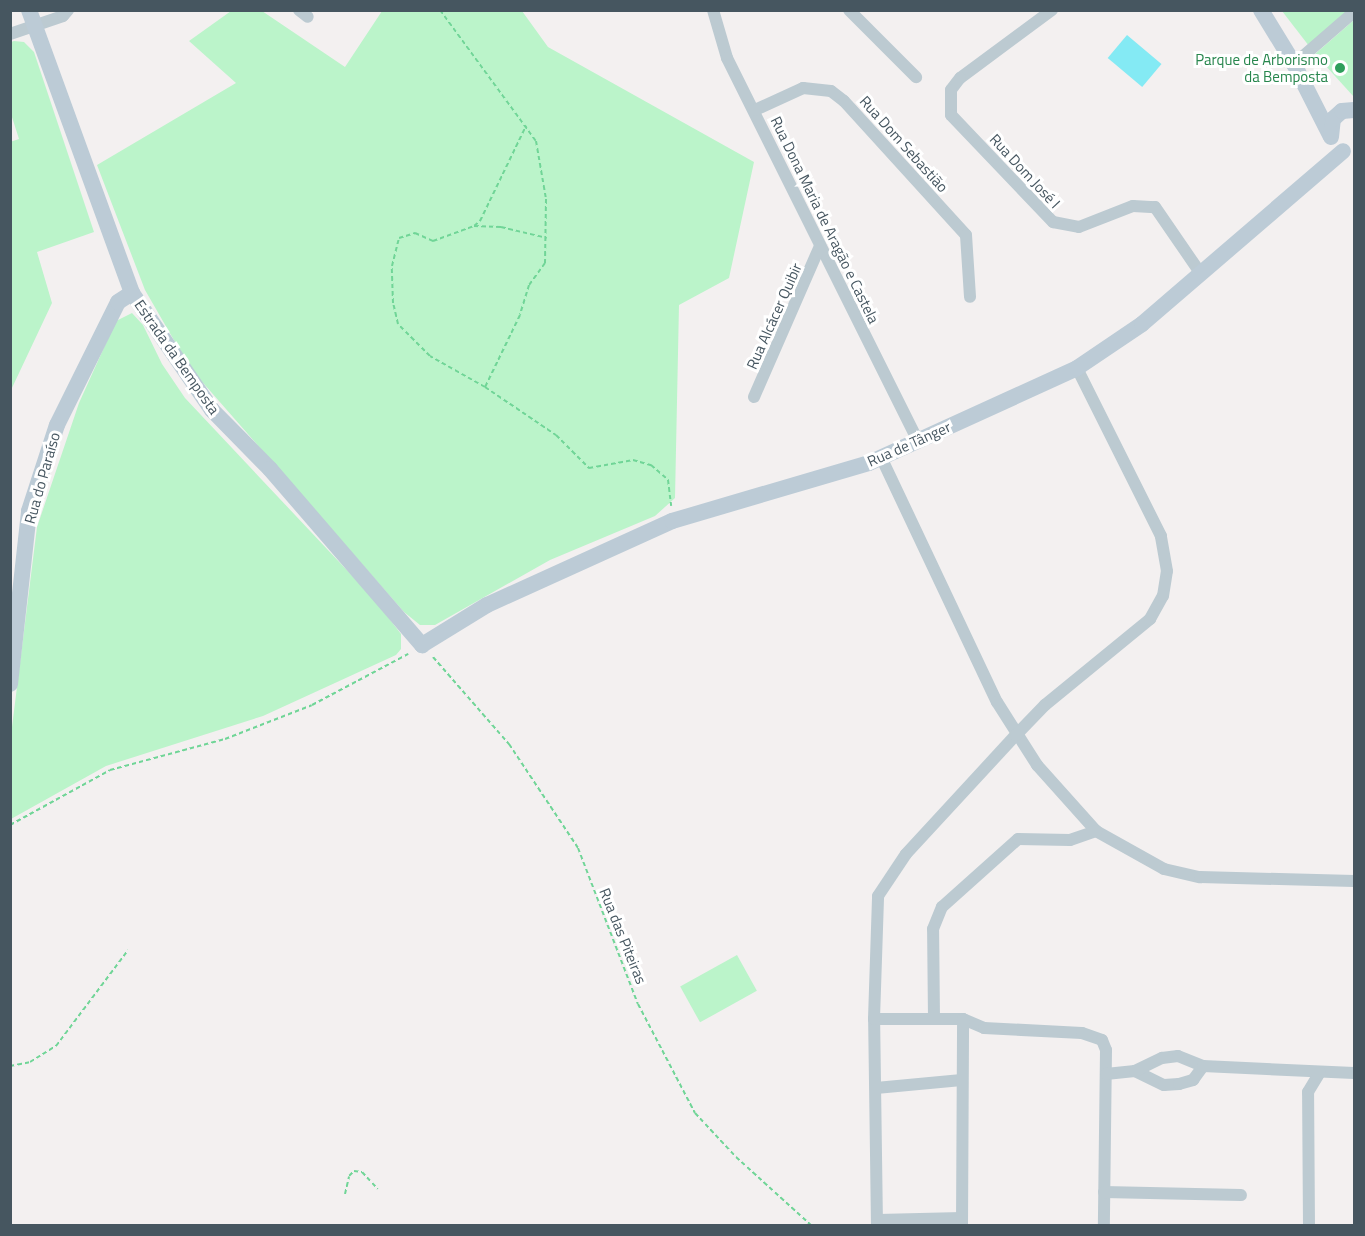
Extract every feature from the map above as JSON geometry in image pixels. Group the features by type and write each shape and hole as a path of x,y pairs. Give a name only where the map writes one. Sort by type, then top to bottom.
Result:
{"street":[{"path":"10,34 31,18 63,16 68,10"},
{"name":"Rua Dona Maria de Aragão e Castela","path":"713,10 727,58 755,110 918,441"},
{"path":"849,10 916,77"},
{"name":"Rua Dom José I","path":"1052,10 960,78 951,90 951,115 1053,222 1079,227 1133,206 1155,207 1201,274"},
{"name":"Rua de Tânger","path":"422,645 487,605 672,521 881,457 918,441 1077,368 1142,324 1350,153 1330,135 1308,89 1261,10"},
{"path":"1294,64 1354,12"},
{"name":"Estrada da Bemposta","path":"31,18 132,293 212,410 270,469 422,645"},
{"name":"Rua Dom Sebastião","path":"755,110 803,88 831,91 844,101 966,235 970,297"},
{"path":"1308,89 1351,110"},
{"path":"1330,135 1333,119 1351,110"},
{"name":"Rua Alcácer Quibir","path":"754,397 820,246"},
{"name":"Rua do Paraíso","path":"10,684 29,511 57,425 118,302 132,293"},
{"path":"963,1019 962,1222 878,1223 874,1019 878,896 906,854 1016,735 1045,705 1150,619 1163,596 1167,571 1161,536 1077,368"},
{"path":"881,457 1016,735 1036,765 1096,831 1164,869 1200,878 1354,881"},
{"path":"934,1018 933,929 942,907 1018,839 1070,840 1096,831"},
{"path":"874,1019 963,1019 1007,1031 1095,1035 1106,1050 1104,1226"},
{"path":"1106,1074 1135,1071 1161,1058 1178,1056 1203,1066 1354,1073"},
{"path":"1135,1071 1164,1085 1179,1084 1193,1080 1203,1066"},
{"path":"1309,1226 1308,1092 1320,1072"},
{"path":"876,1088 962,1080"},
{"path":"1104,1192 1241,1195"}],"path":[{"path":"440,10 526,124 536,141 541,163 547,238 545,263 530,285 520,315 485,387"},
{"path":"526,124 480,221 474,226 433,241 415,233 399,238 393,266 393,303 398,324 411,340 430,356 485,387 556,435 589,468 633,460 651,465 668,480 672,521"},
{"path":"474,226 501,227 547,238"},
{"path":"10,825 110,770 225,739 312,705 422,645"},
{"name":"Rua das Piteiras","path":"422,645 509,744 578,848 638,1004 695,1113 736,1157 812,1226"},
{"path":"10,1066 30,1062 56,1046 128,950"},
{"path":"345,1194 349,1176 354,1171 362,1172 378,1189"}],"green space":[{"path":"231,11 262,11 345,67 382,11 522,11 548,47 754,162 729,278 679,305 675,498 655,516 550,560 435,625 420,625 404,612 190,368 145,290 97,165 236,83 189,41"},
{"path":"1282,11 1347,11 1309,46"},
{"name":"Parque de Arborismo da Bemposta","path":"1354,20 1354,97 1315,54"},
{"path":"11,42 24,42 34,52 94,232 37,252 52,303 11,390 10,142 19,139 11,114"},
{"path":"132,313 143,325 162,364 185,398 374,599 401,634 401,649 396,655 263,716 106,766 11,819 11,735 37,527 79,403 116,321"},
{"path":"737,955 757,991 700,1022 680,987"}],"water":[{"path":"1127,35 1161,64 1142,87 1108,58"}],"place":[{"name":"Parque de Arborismo da Bemposta","path":"1340,68"}]}
